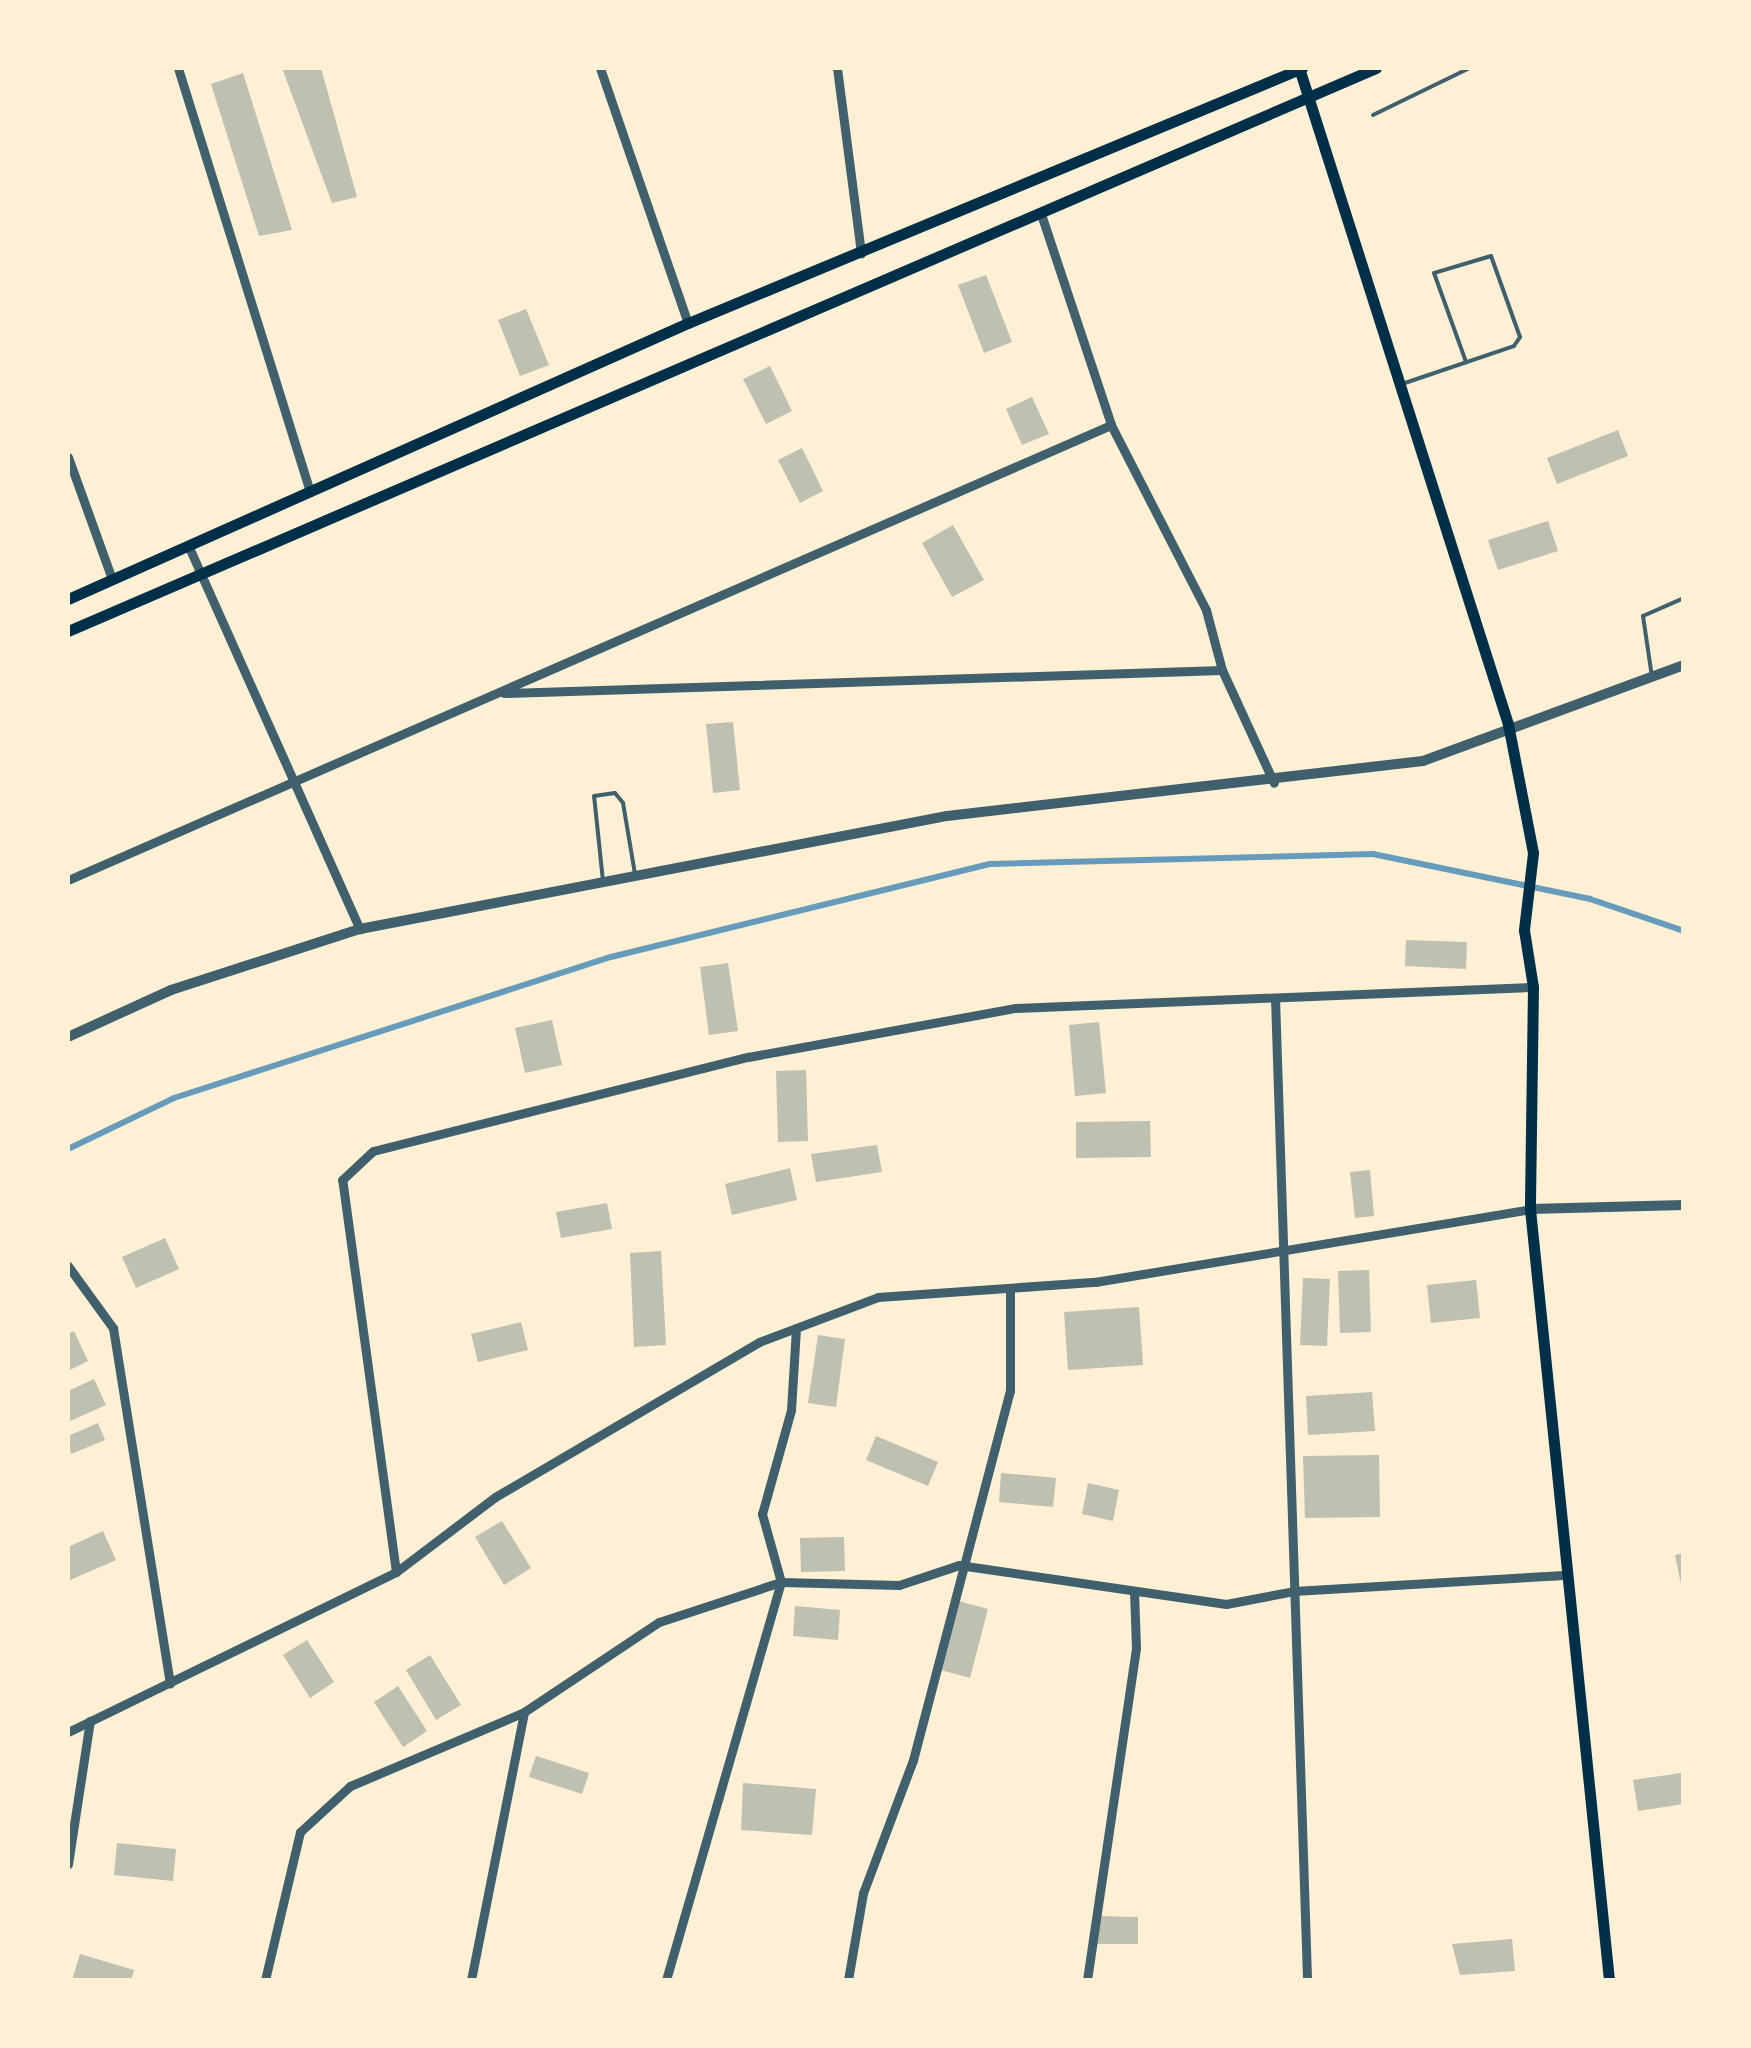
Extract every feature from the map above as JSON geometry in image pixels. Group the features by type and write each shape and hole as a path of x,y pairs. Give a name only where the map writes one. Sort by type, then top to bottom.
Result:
{"main road":[{"path":"68,599 688,323 862,256 1300,68 1397,385 1508,724 1533,853 1524,930 1533,987 1530,1209 1610,1980"},
{"path":"68,631 1041,214 1308,94 1376,68"}],"street":[{"path":"178,68 310,492"},
{"path":"600,68 688,323"},
{"path":"837,68 862,256"},
{"path":"1041,214 1111,425 1206,610 1222,670 1274,782"},
{"path":"68,880 1111,425"},
{"path":"68,457 112,579"},
{"path":"188,546 289,783 360,929"},
{"path":"68,1037 171,990 360,929 948,816 1274,782 1423,761 1508,724 1684,666"},
{"path":"496,693 1222,670"},
{"path":"396,1572 342,1180 352,1164 411,1136 912,1026 1016,1008 1533,987"},
{"path":"1276,998 1279,1250 1307,1980"},
{"path":"68,1732 396,1572 622,1420 796,1328 878,1297 1010,1288 1530,1209 1684,1205"},
{"path":"68,1266 113,1328 170,1683"},
{"path":"848,1980 863,1893 913,1760 958,1564 1010,1390 1010,1288"},
{"path":"666,1980 782,1582 762,1514 791,1410 796,1328"},
{"path":"265,1980 300,1832 350,1786 524,1712 659,1622 782,1582 899,1585 958,1564 1226,1604 1294,1591 1565,1575"},
{"path":"1088,1980 1136,1648 1134,1591"},
{"path":"470,1980 524,1712"},
{"path":"68,1864 90,1721"}],"lane":[{"path":"1373,115 1470,68"},
{"path":"1397,385 1466,362 1520,337 1491,256 1434,273 1466,362"},
{"path":"1652,677 1643,616 1684,598"},
{"path":"604,880 594,796 615,793 623,803 635,874"}],"building":[{"path":"282,68 321,68 357,197 332,203"},
{"path":"243,73 292,230 259,236 211,84"},
{"path":"986,275 1012,342 984,353 958,285"},
{"path":"526,309 549,365 520,376 498,320"},
{"path":"770,366 792,411 766,424 743,379"},
{"path":"1032,397 1049,434 1022,445 1006,409"},
{"path":"1618,430 1628,456 1557,484 1547,458"},
{"path":"802,448 823,491 800,503 778,460"},
{"path":"1548,521 1558,551 1498,570 1488,540"},
{"path":"953,525 984,580 952,597 922,543"},
{"path":"733,722 740,790 713,793 706,724"},
{"path":"1406,940 1467,942 1466,969 1405,966"},
{"path":"728,963 738,1031 709,1035 700,967"},
{"path":"552,1020 562,1065 525,1073 515,1028"},
{"path":"1099,1022 1106,1093 1075,1096 1069,1025"},
{"path":"806,1070 808,1141 778,1142 776,1071"},
{"path":"1150,1121 1151,1157 1076,1158 1076,1122"},
{"path":"877,1145 882,1172 816,1182 811,1154"},
{"path":"790,1168 797,1200 732,1215 725,1184"},
{"path":"1370,1170 1374,1216 1355,1218 1350,1172"},
{"path":"607,1203 612,1229 561,1238 556,1212"},
{"path":"165,1238 179,1269 136,1288 122,1257"},
{"path":"661,1251 666,1345 634,1347 630,1253"},
{"path":"1369,1270 1371,1332 1340,1333 1338,1271"},
{"path":"1303,1278 1330,1279 1327,1346 1300,1345"},
{"path":"1476,1280 1480,1318 1431,1323 1427,1285"},
{"path":"1139,1307 1143,1365 1068,1370 1064,1312"},
{"path":"521,1322 528,1350 478,1362 471,1334"},
{"path":"74,1331 88,1361 68,1371 68,1334"},
{"path":"818,1335 845,1339 836,1407 808,1403"},
{"path":"94,1379 106,1405 68,1422 68,1391"},
{"path":"1372,1392 1375,1431 1308,1435 1306,1396"},
{"path":"98,1423 105,1440 71,1454 68,1436"},
{"path":"876,1436 938,1462 928,1486 866,1460"},
{"path":"1379,1455 1380,1517 1305,1518 1303,1456"},
{"path":"1001,1473 1056,1478 1053,1507 999,1502"},
{"path":"1088,1483 1119,1490 1113,1521 1082,1514"},
{"path":"502,1521 531,1568 504,1585 475,1537"},
{"path":"103,1531 116,1560 68,1581 68,1547"},
{"path":"844,1537 845,1571 801,1572 800,1538"},
{"path":"1684,1553 1684,1588 1682,1589 1675,1555"},
{"path":"955,1600 988,1609 970,1678 937,1669"},
{"path":"795,1606 840,1610 838,1640 793,1636"},
{"path":"307,1640 334,1682 310,1698 283,1655"},
{"path":"430,1655 461,1705 436,1720 406,1670"},
{"path":"398,1686 427,1731 403,1747 374,1702"},
{"path":"536,1756 589,1773 582,1794 529,1777"},
{"path":"1681,1773 1684,1804 1638,1811 1633,1780"},
{"path":"743,1783 816,1789 812,1835 741,1830"},
{"path":"117,1843 176,1849 173,1881 114,1875"},
{"path":"1096,1916 1138,1917 1138,1944 1096,1944"},
{"path":"1512,1939 1515,1971 1460,1975 1452,1944"},
{"path":"80,1954 134,1970 131,1980 72,1980"}],"waterway":[{"path":"68,1149 174,1098 611,957 991,864 1373,854 1590,899 1684,931"}]}
